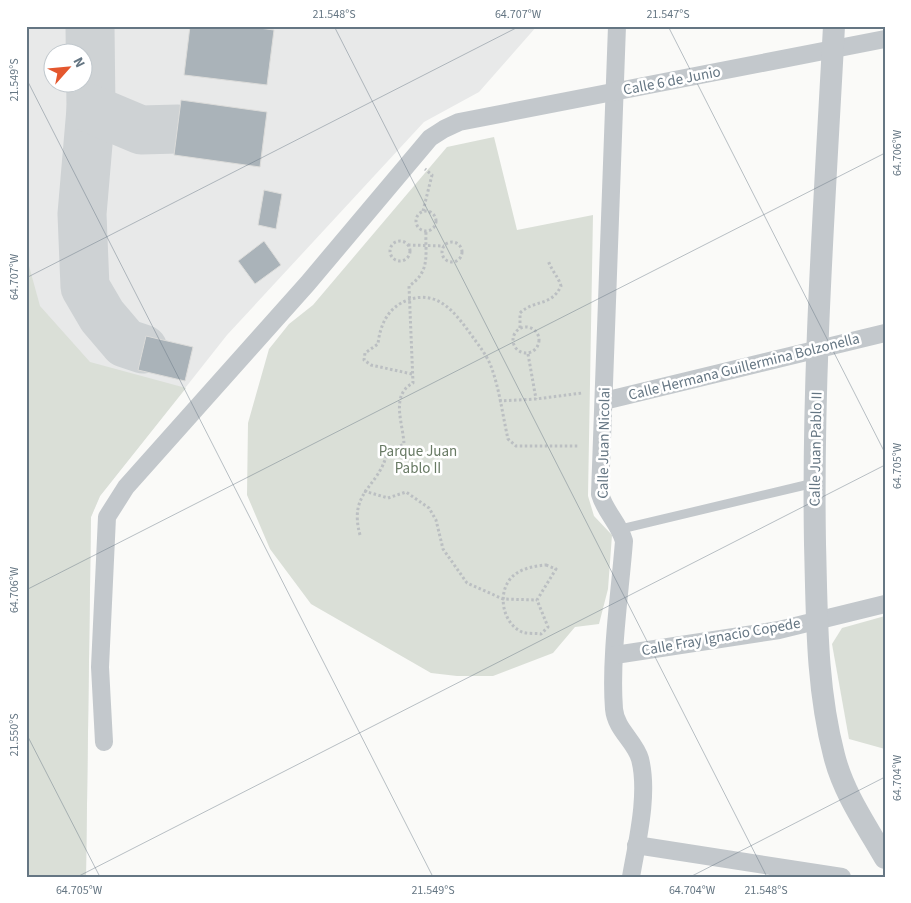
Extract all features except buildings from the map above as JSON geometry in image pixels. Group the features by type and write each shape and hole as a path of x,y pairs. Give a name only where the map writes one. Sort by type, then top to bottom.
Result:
{"street":[{"name":"Calle Juan Nicolai","path":"617,26 600,494 604,508 620,529"},
{"name":"Calle Juan Pablo II","path":"834,26 814,483 817,620 821,686 834,757 851,799 885,858"},
{"name":"Calle 6 de Junio","path":"104,742 100,667 107,517 126,487 308,283 430,138 444,128 459,122 885,39"},
{"name":"Calle Hermana Guillermina Bolzonella","path":"604,401 885,333"},
{"path":"620,529 624,541 615,655 614,710 618,724 640,757 644,781 631,877"},
{"name":"Calle Fray Ignacio Copede","path":"615,655 779,630 885,604"},
{"path":"636,845 842,877"}],"lane":[{"path":"620,529 814,483"}],"path":[{"path":"423,212 430,212 435,218 432,228 426,231 419,228 416,221 423,212 432,175"},
{"path":"360,535 355,517 364,491 384,467 386,453 404,444 400,416 400,396 405,387 413,383 409,286 418,280 425,269 426,231"},
{"path":"408,245 410,252 407,258 400,261 394,258 390,251 394,244 401,241 408,245 426,246 444,246 450,242 458,244 462,250 460,257 455,261 448,261 442,254 444,246"},
{"path":"520,328 531,328 538,336 538,345 528,354 522,354 514,347 513,337 520,328 520,314 528,306 549,301 557,294 561,286 548,260"},
{"path":"412,374 371,365 364,360 365,354 378,344 380,329 386,315 398,305 409,299 427,298 442,302 454,311 485,354 493,372 508,439 516,446 578,446"},
{"path":"528,354 536,399"},
{"path":"499,400 536,399 582,392"},
{"path":"364,491 388,498 406,492 415,496 429,508 436,520 443,549 467,583 503,599 537,600"},
{"path":"546,565 556,569 537,600 548,627 541,634 522,632 509,622 503,610 503,599 508,582 518,573 531,566 546,565"}],"shaded area":[{"path":"26,26 537,26 479,92 424,122 227,335 100,496 91,517 86,877 26,877"}],"green space":[{"name":"Parque Juan Pablo II","path":"494,137 517,230 593,215 588,496 594,516 612,535 608,589 599,624 575,627 553,653 493,676 457,676 431,673 311,604 270,549 247,495 248,423 269,349 289,324 313,305 447,147"},
{"path":"26,255 40,306 90,362 186,388 100,496 91,517 86,877 26,877"},
{"path":"885,616 885,749 849,739 832,644 842,628"}],"taxiway":[{"path":"90,26 91,109 82,214 85,287 102,316 125,343 143,349"},
{"path":"91,109 141,130 178,129"}]}
